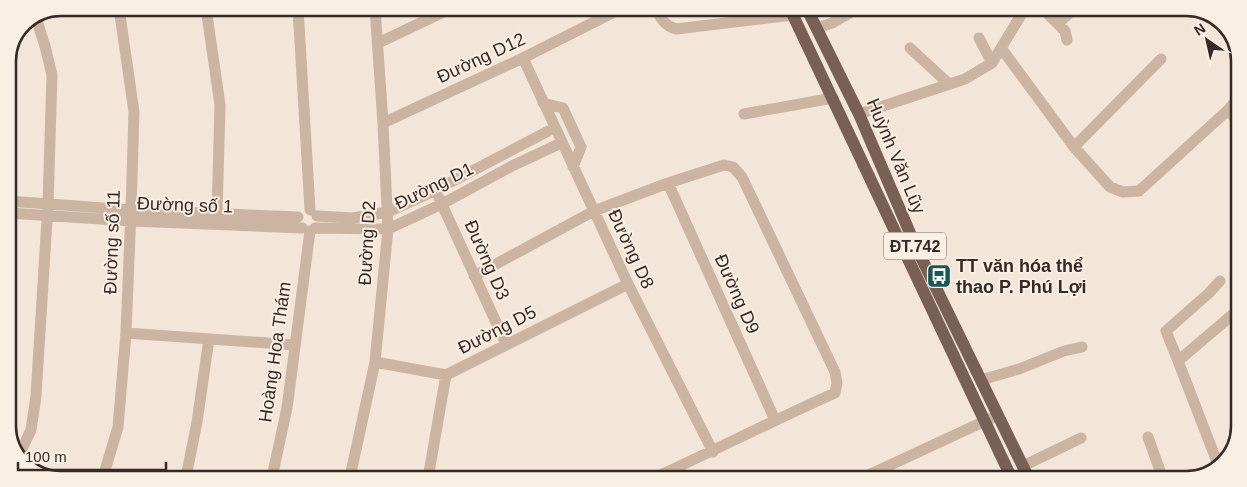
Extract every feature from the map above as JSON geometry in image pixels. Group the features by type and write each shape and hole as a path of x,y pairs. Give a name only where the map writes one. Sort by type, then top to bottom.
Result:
{"main road":[{"name":"Huỳnh Văn Lũy","path":"794,16 1008,471"},
{"name":"Huỳnh Văn Lũy","path":"810,16 859,114 916,248 1025,471"}],"street":[{"name":"Đường số 11","path":"104,471 118,427 126,333 131,215 134,112 120,16"},
{"path":"207,16 220,105 216,214"},
{"name":"Hoàng Hoa Thám","path":"273,471 286,408 295,346 309,222 298,16"},
{"name":"Đường D2","path":"351,471 375,362 388,229 376,16"},
{"path":"378,43 434,16"},
{"name":"Đường D12","path":"383,123 523,58 606,16"},
{"path":"660,16 662,21 670,27 676,28 763,16"},
{"path":"816,28 832,23 844,16"},
{"path":"859,114 965,79 992,63 1020,16"},
{"path":"1050,16 1065,31 1067,40"},
{"path":"1058,24 1066,16"},
{"path":"22,448 31,430 36,396 48,210 52,75 46,46 38,23"},
{"path":"979,38 992,63"},
{"path":"910,48 949,84"},
{"path":"1001,48 1074,147 1110,187 1123,192 1139,191 1231,106"},
{"name":"Đường D8","path":"523,58 628,284 713,452"},
{"path":"1074,147 1160,59"},
{"path":"744,114 833,98"},
{"path":"544,102 563,108 582,147 573,167"},
{"path":"1228,110 1231,114"},
{"name":"Đường D1","path":"309,222 353,218 388,212 434,191 554,128"},
{"name":"Đường D1","path":"309,222 388,229 442,204 512,166 561,143"},
{"path":"504,155 512,166"},
{"path":"474,276 594,211 668,183 724,165 733,167 742,177 834,372 837,383 835,393 670,471"},
{"name":"Đường D9","path":"668,183 775,420"},
{"name":"Đường D3","path":"434,191 442,204 506,344"},
{"name":"Đường số 1","path":"16,203 48,210"},
{"name":"Đường số 1","path":"16,212 48,210 309,222"},
{"name":"Đường số 1","path":"131,215 216,214 309,222"},
{"path":"1216,458 1166,331 1210,293 1220,281"},
{"name":"Đường D5","path":"375,362 446,375 628,284"},
{"path":"1178,361 1231,316"},
{"path":"126,333 295,346"},
{"path":"187,471 209,340"},
{"path":"981,380 1019,369 1064,351 1082,347"},
{"path":"429,471 446,375"},
{"path":"878,471 998,415"},
{"path":"1148,437 1160,471"},
{"path":"1023,466 1081,438"}],"place":[{"name":"TT văn hóa thể thao P. Phú Lợi","path":"939,276"}]}
